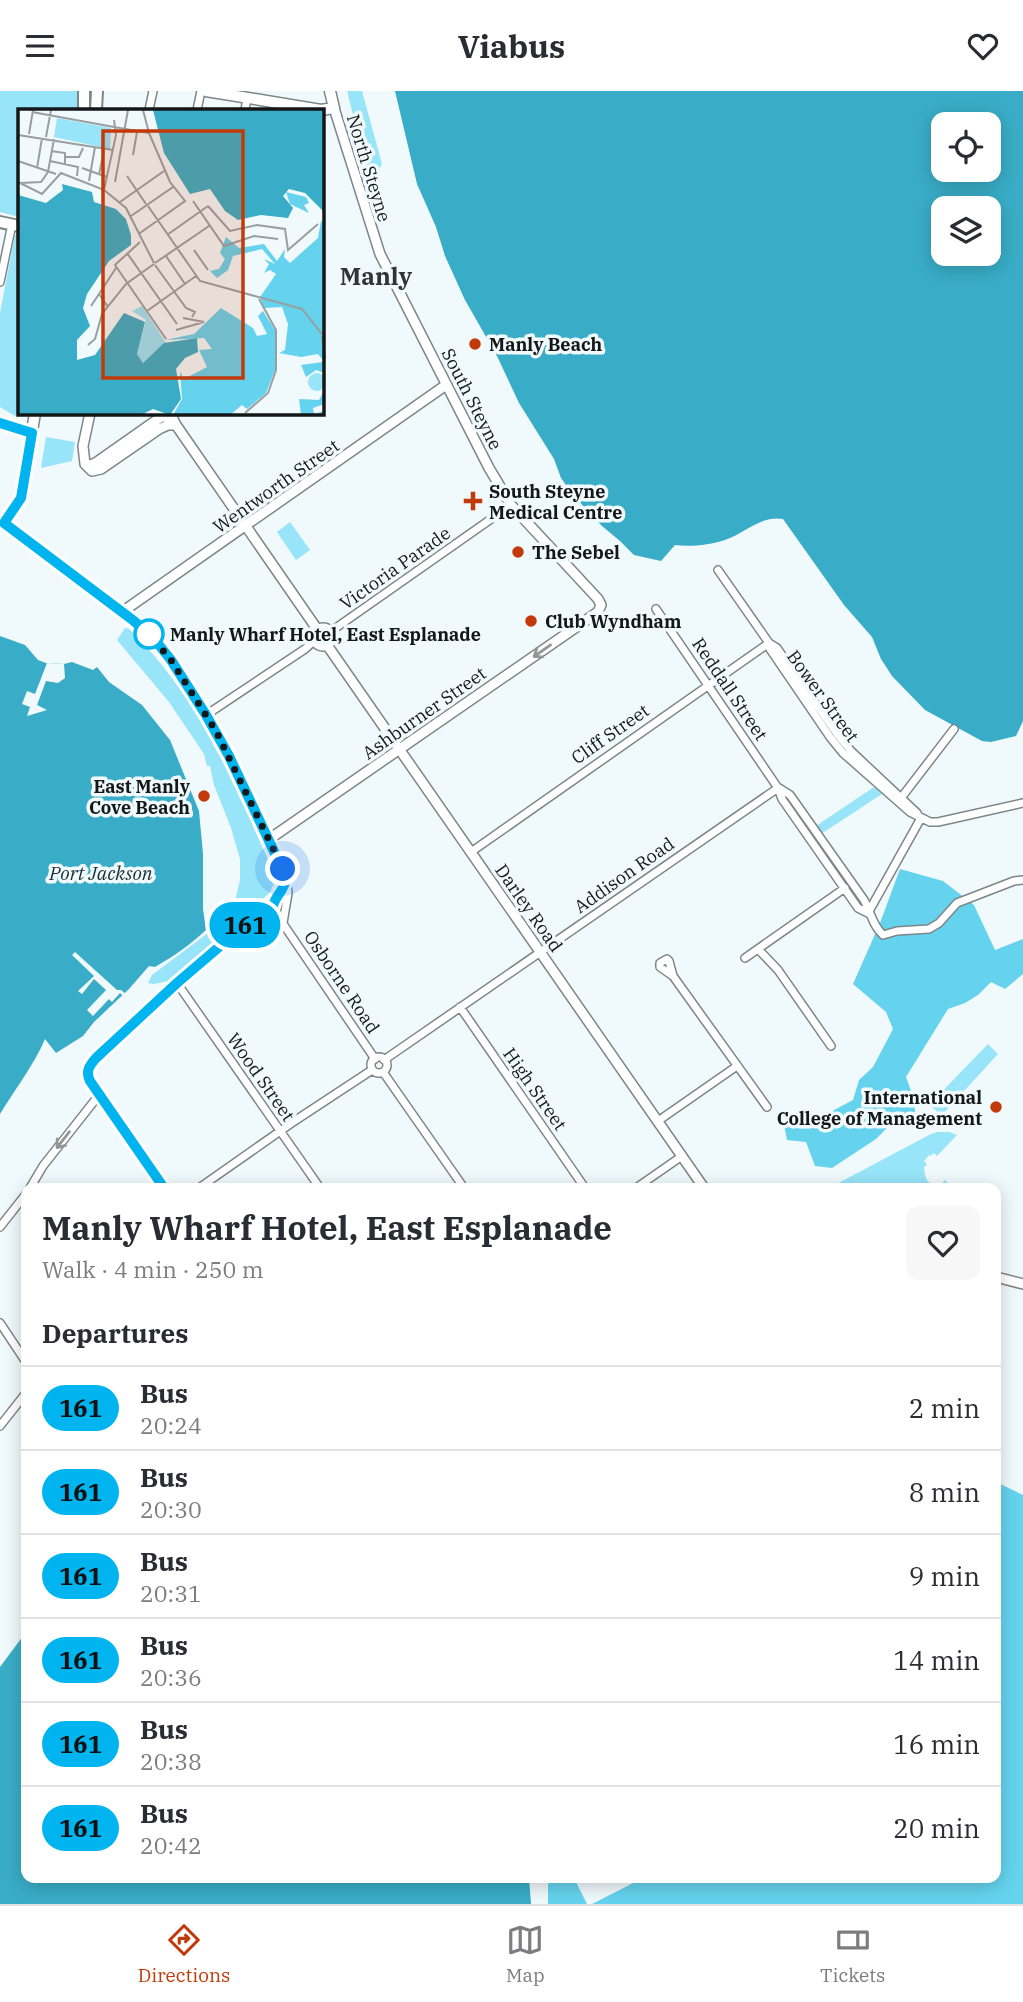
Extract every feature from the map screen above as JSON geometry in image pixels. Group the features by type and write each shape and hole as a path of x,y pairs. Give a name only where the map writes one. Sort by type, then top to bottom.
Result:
{"main road":[{"path":"84,91 84,109"},
{"path":"96,109 97,91"},
{"path":"203,91 315,109"},
{"name":"North Steyne","path":"330,91 334,108"},
{"path":"324,110 334,108"},
{"path":"2,522 21,498 35,415"}],"street":[{"path":"149,109 153,91"},
{"path":"197,109 203,91"},
{"path":"245,109 247,98"},
{"name":"North Steyne","path":"334,108 380,254"},
{"path":"0,282 10,224"},
{"name":"South Steyne","path":"380,254 489,468 511,505 598,599 601,605 598,612"},
{"name":"Wentworth Street","path":"122,612 446,385"},
{"path":"90,415 83,446 85,464 92,471 101,469 159,429 176,425 317,629"},
{"path":"0,423 32,433"},
{"name":"Victoria Parade","path":"331,632 511,505"},
{"path":"2,522 145,630 163,650 206,715 229,756 286,877 283,890 273,906 267,906 177,983 88,1068 90,1081 160,1183"},
{"name":"Bower Street","path":"718,570 837,734 851,751 921,818"},
{"name":"Reddall Street","path":"656,609 858,908 868,913"},
{"name":"Ashburner Street","path":"268,840 598,612"},
{"path":"314,641 320,646 327,645 332,640 331,632 325,628 317,629"},
{"path":"314,641 317,629"},
{"path":"206,715 314,641"},
{"name":"Cliff Street","path":"471,852 769,643"},
{"name":"Darley Road","path":"327,645 701,1183"},
{"path":"900,800 954,729"},
{"name":"Reddall Street","path":"778,787 790,795 864,900 868,913 883,935 897,931 929,929 939,923 957,903 1023,880"},
{"name":"Addison Road","path":"384,1060 778,787"},
{"path":"868,913 921,818 938,822 1023,803"},
{"name":"Osborne Road","path":"283,923 288,893 286,877"},
{"path":"745,958 845,888"},
{"name":"Osborne Road","path":"273,906 375,1059"},
{"path":"758,949 778,970 831,1046"},
{"path":"673,976 767,1107"},
{"name":"Wood Street","path":"177,983 316,1183"},
{"name":"High Street","path":"460,1007 582,1183"},
{"path":"372,1070 371,1063 375,1059 384,1060 386,1066 383,1072"},
{"path":"658,1121 737,1066"},
{"path":"206,1183 372,1070"},
{"path":"372,1070 376,1073 383,1072"},
{"path":"383,1072 461,1183"},
{"path":"33,1183 43,1166 99,1095"},
{"path":"643,1183 682,1156"},
{"path":"0,1227 21,1200"},
{"path":"1001,1278 1023,1284"},
{"path":"0,1323 21,1354"},
{"path":"0,1426 21,1399"}],"shaded area":[{"path":"0,91 79,91 77,109 18,109 18,217 0,212"},
{"path":"347,91 362,91 382,164 379,169 368,168"},
{"path":"15,235 18,236 18,414 15,416 0,407 0,313"},
{"path":"46,437 75,442 72,461 41,468"},
{"path":"290,522 310,550 296,560 277,532"},
{"path":"125,628 154,655 196,714 231,778 276,878 270,892 254,908 168,981 154,984 148,983 152,975 208,933 235,901 240,880 240,859 210,766 207,766 204,754 169,702 117,640"},
{"path":"874,787 882,794 821,834 816,826"},
{"path":"900,869 943,881 974,905 995,950 1023,939 1023,974 1005,989 991,982 978,995 948,1009 906,1077 914,1099 915,1112 896,1119 876,1139 832,1168 815,1166 806,1142 787,1140 783,1120 802,1113 823,1116 853,1100 859,1080 873,1067 893,1029 886,1012 853,984"},
{"path":"988,1044 998,1054 942,1115 929,1105"},
{"path":"949,1132 957,1135 937,1156 934,1153 924,1161 927,1165 924,1167 925,1175 931,1183 838,1183 931,1134"},
{"path":"1001,1484 1023,1495 1023,1904 592,1904 633,1883 1001,1883"},
{"path":"576,1883 587,1904 548,1904 548,1885"}],"water":[{"path":"395,91 1023,91 1023,721 1016,736 991,742 982,741 925,710 892,676 872,637 844,605 783,519 760,522 719,542 693,546 675,545 661,561 634,555 602,526 561,478 554,459 519,403 497,356 465,300 445,256 436,227 417,184"},
{"name":"Port Jackson","path":"0,636 25,645 38,660 46,663 72,662 93,670 97,667 109,682 142,705 170,740 199,811 206,930 169,959 155,967 149,966 83,1036 56,1053 45,1039 0,1114"},
{"path":"21,1639 21,1883 529,1883 531,1904 0,1904 0,1667"}],"pier":[{"path":"47,663 64,664 65,678 58,683 46,681 37,705 47,710 27,716 30,707 22,704 27,691 35,694"},
{"path":"75,952 117,990 127,995 124,997 120,993 112,1002 109,999 93,1016 87,1010 106,990 94,979 82,994 78,991 94,976 72,955"}],"bus line":[{"name":"161","path":"0,423 32,433 21,498 4,523 145,630 171,660 229,756 286,877 283,890 273,906 267,906 177,983 88,1068 90,1081 161,1183"}],"place":[{"name":"Manly Beach","path":"475,344"},
{"name":"South Steyne Medical Centre","path":"473,501"},
{"name":"The Sebel","path":"518,552"},
{"name":"Club Wyndham","path":"531,621"},
{"name":"Manly Wharf Hotel, East Esplanade","path":"149,634"},
{"name":"East Manly Cove Beach","path":"204,796"},
{"name":"International College of Management","path":"996,1107"}],"district":[{"name":"Manly","path":"376,276"}],"route":[{"path":"149,634 171,660 216,731 283,869"}]}
